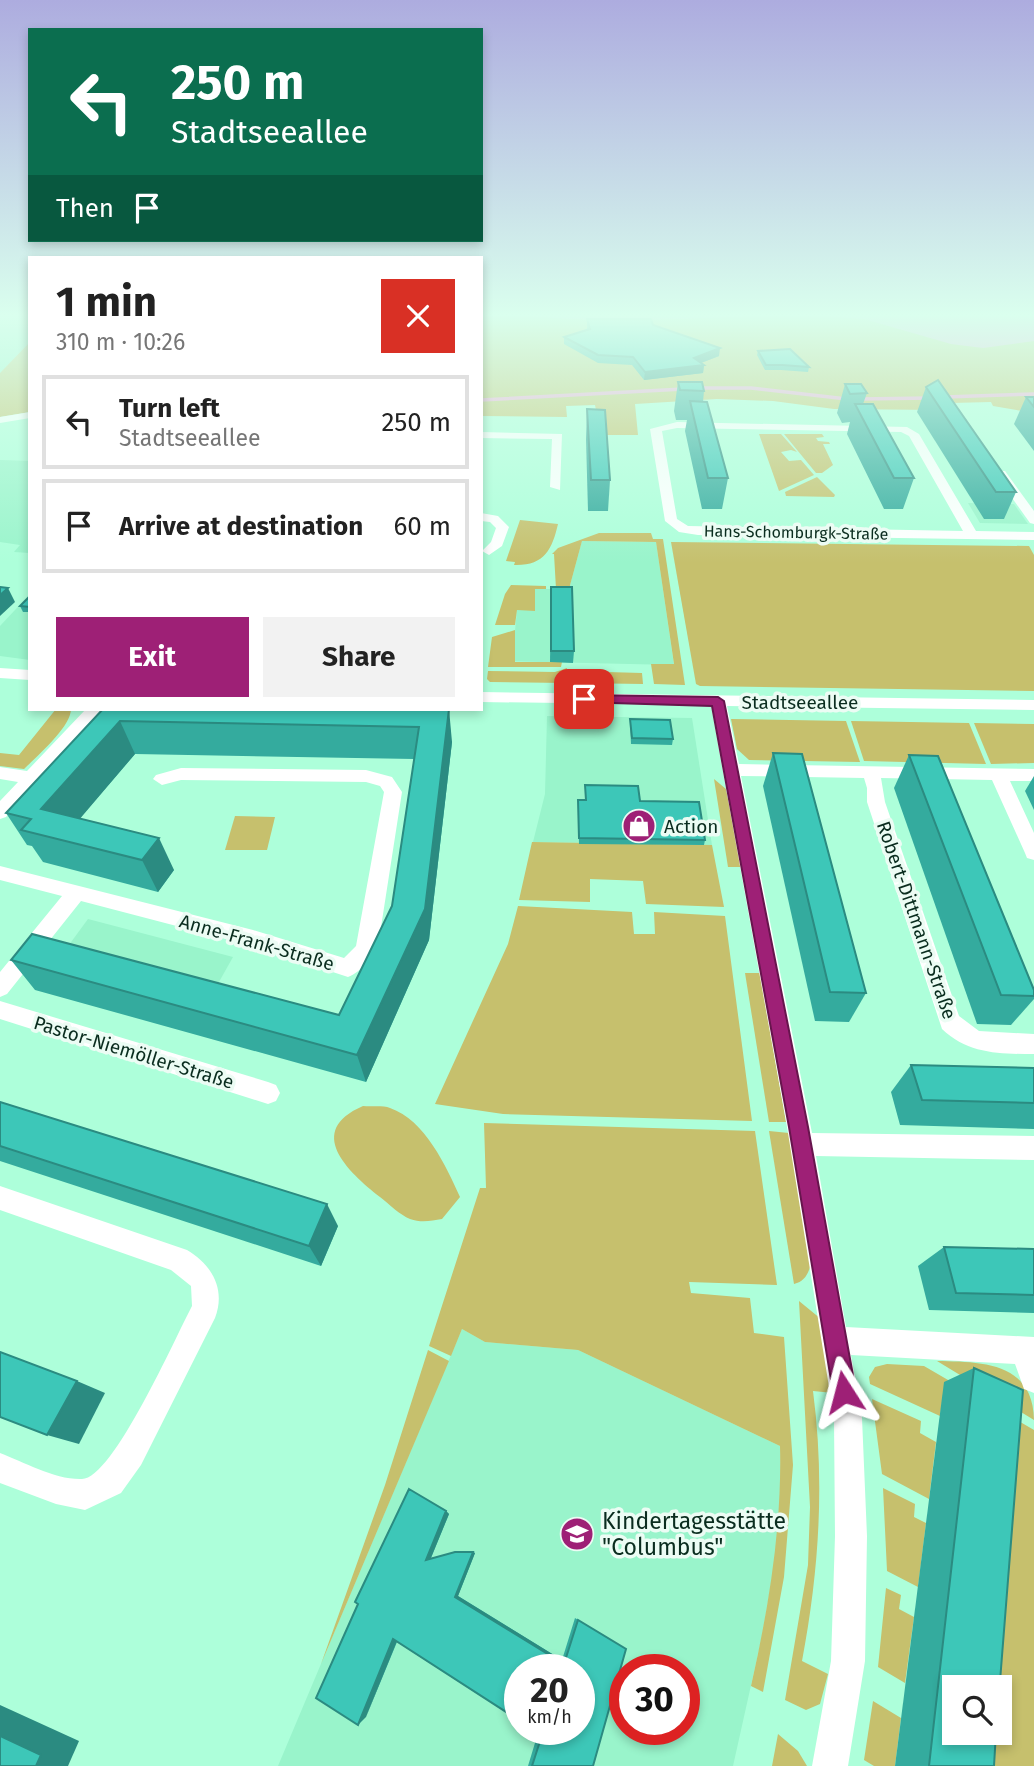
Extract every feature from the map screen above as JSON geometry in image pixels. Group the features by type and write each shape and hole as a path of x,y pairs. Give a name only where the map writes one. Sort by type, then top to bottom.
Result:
{"street":[{"path":"0,420 28,415"},
{"name":"Hans-Schomburgk-Straße","path":"972,535 913,434 903,429 677,425 656,429 671,521 684,529 972,535 1034,536"},
{"path":"483,435 558,436 556,487"},
{"path":"992,461 1034,520"},
{"path":"483,517 494,519 503,527 497,543 489,551"},
{"path":"0,673 28,675"},
{"name":"Stadtseeallee","path":"483,697 1034,705"},
{"path":"718,701 802,1144 848,1418 851,1536 848,1661 830,1766"},
{"path":"0,812 93,711"},
{"path":"731,770 1034,775"},
{"name":"Robert-Dittmann-Straße","path":"870,772 876,788 876,802 950,1022 957,1030 979,1041 1034,1044"},
{"path":"0,773 31,778"},
{"name":"Anne-Frank-Straße","path":"0,873 253,938 348,968 363,952 369,940 393,792 386,781 366,776 181,774 162,779"},
{"path":"999,776 1034,853"},
{"path":"0,988 76,893"},
{"name":"Pastor-Niemöller-Straße","path":"0,1010 268,1093"},
{"path":"802,1144 1034,1149"},
{"path":"0,1198 178,1259 197,1270 206,1288 205,1308 138,1443 110,1482 85,1495 55,1489 0,1468"},
{"path":"836,1340 1029,1351 1034,1379"}],"shaded area":[{"path":"0,398 28,398 28,412 0,417"},
{"path":"483,398 1034,398 1034,413 993,406 991,402 951,403 939,410 834,409 773,401 717,399 635,404 638,435 607,435 606,426 599,426 595,405 566,406 567,417 483,416"},
{"path":"759,434 781,434 797,452 781,452 789,461 801,460 814,475 779,491"},
{"path":"784,434 822,434 824,437 816,438 818,441 829,442 830,444 823,444 833,465 822,473 816,473"},
{"path":"0,460 28,461 28,553 14,552 20,545 0,542"},
{"path":"817,477 834,497 786,496 785,492"},
{"path":"968,503 1014,504 1028,524 980,523"},
{"path":"520,520 558,524 553,542 545,555 533,563 514,565 515,562 506,561"},
{"path":"599,533 651,533 653,539 663,539 685,685 654,684 651,664 674,664 656,542 582,541 569,589 556,589 552,554 558,548"},
{"path":"582,541 656,542 674,665 493,661 515,631 517,610 535,589 569,589"},
{"path":"671,542 1029,546 1034,555 1034,691 700,686 696,684"},
{"path":"511,585 546,586 546,589 535,589 535,611 517,610 515,625 495,625 505,594"},
{"path":"28,596 28,660 0,656 0,626"},
{"path":"515,630 515,662 562,662 561,667 488,667 492,637"},
{"path":"567,668 566,683 490,682 487,679 488,671 555,672"},
{"path":"572,671 642,673 643,684 575,683 572,680"},
{"path":"54,711 71,711 60,732 24,769 0,766 0,753 19,755"},
{"path":"547,716 692,718 712,845 533,842 545,794"},
{"path":"731,719 846,721 860,762 749,760 737,749"},
{"path":"851,721 969,723 986,764 864,761"},
{"path":"974,723 1034,724 1034,763 991,764"},
{"path":"714,779 726,789 742,867 728,867"},
{"path":"235,816 275,817 267,850 225,850"},
{"path":"532,842 712,845 724,907 646,904 643,881 590,879 590,902 519,900"},
{"path":"518,906 632,912 634,934 655,934 654,912 725,916 752,1121 503,1114 435,1104 508,944"},
{"path":"88,919 233,957 206,1005 55,964"},
{"path":"745,973 760,973 786,1122 769,1122"},
{"path":"363,1106 387,1107 402,1114 424,1133 433,1145 460,1197 442,1219 422,1221 406,1217 367,1187 345,1163 337,1151 334,1139 337,1127 346,1116"},
{"path":"484,1123 755,1131 777,1285 689,1282 691,1293 750,1298 754,1333 784,1337 793,1465 784,1577 763,1692 751,1686 773,1566 779,1506 780,1446 578,1350 485,1342 462,1329 451,1356 429,1346 480,1188 486,1188"},
{"path":"769,1131 789,1133 812,1260 806,1275 794,1284"},
{"path":"799,1301 821,1319 833,1393 813,1391 819,1459 818,1526 813,1594 802,1661 828,1674 820,1704 806,1710 785,1700 808,1565 810,1507"},
{"name":"Kindertagesstätte \"Columbus\"","path":"462,1329 485,1342 578,1350 780,1446 780,1514 776,1555 762,1636 733,1766 278,1766"},
{"path":"428,1350 449,1361 321,1664 385,1485"},
{"path":"937,1361 986,1365 1014,1376 1024,1386 1031,1401 1034,1420"},
{"path":"887,1364 924,1366 1034,1430 1034,1766 954,1766 957,1745 1012,1745 1012,1675 997,1675 945,1382 940,1416 870,1384 869,1377 875,1367"},
{"path":"872,1399 921,1421 920,1433 936,1442 929,1499 882,1474"},
{"path":"883,1488 915,1504 914,1517 926,1523 918,1587 887,1571"},
{"path":"886,1588 901,1595 899,1609 914,1617 905,1683 878,1667"},
{"path":"873,1701 901,1718 895,1766 874,1766 864,1760"},
{"path":"778,1734 798,1751 807,1766 772,1766"}],"building":[{"path":"934,398 951,398 1016,492 996,492"},
{"path":"690,401 707,402 728,478 708,478"},
{"path":"855,404 873,404 914,478 894,478"},
{"path":"587,409 605,410 610,480 591,480"},
{"path":"0,587 8,588 0,595"},
{"path":"551,587 572,587 574,651 551,651"},
{"path":"28,598 28,607 20,606"},
{"path":"101,711 449,711 425,909 357,1055 11,960 32,934 339,1015 392,906 419,727 120,721 41,809 159,838 142,860 21,830 31,819 6,813"},
{"path":"630,719 670,720 673,739 632,738"},
{"path":"773,753 802,754 866,993 830,992"},
{"path":"909,755 938,756 1034,990 1034,996 1001,995"},
{"name":"Action","path":"585,785 638,786 640,801 699,802 705,840 579,838 578,800 586,800"},
{"path":"911,1065 1034,1068 1034,1103 922,1100"},
{"path":"0,1102 327,1204 309,1246 0,1146"},
{"path":"944,1247 1034,1249 1034,1295 956,1293"},
{"path":"0,1352 77,1381 47,1435 0,1417"},
{"path":"974,1368 1023,1390 1000,1675 942,1675 942,1745 995,1745 994,1766 929,1766"},
{"path":"409,1489 446,1511 426,1560 455,1552 473,1552 455,1597 548,1654 504,1654 504,1711 393,1639 358,1725 316,1698 358,1604 355,1602"},
{"path":"578,1620 626,1649 625,1654 609,1654 609,1709 593,1766 532,1766 539,1745 595,1745 595,1654 567,1654"},
{"path":"0,1736 41,1755 36,1766 0,1766"}],"waterway":[{"path":"483,400 510,398"},
{"path":"842,398 847,399"},
{"path":"858,399 901,398"}],"place":[{"name":"Action","path":"639,826"},
{"name":"Kindertagesstätte \"Columbus\"","path":"577,1534"}],"route":[{"path":"584,699 718,701 799,1127 844,1392"}]}
